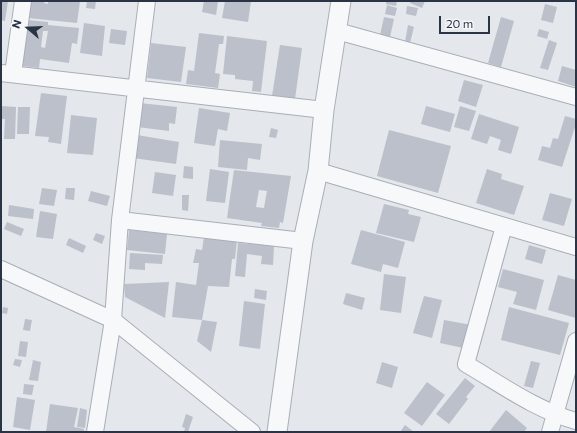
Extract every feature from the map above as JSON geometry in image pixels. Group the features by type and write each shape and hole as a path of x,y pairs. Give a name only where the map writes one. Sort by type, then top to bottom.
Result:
{"street":[{"path":"23,1 7,73 324,110"},
{"path":"95,432 113,320 120,220 147,1"},
{"path":"277,432 303,241 318,171 324,110 341,1"},
{"path":"336,31 576,97"},
{"path":"318,171 576,247"},
{"path":"120,220 303,241"},
{"path":"504,226 466,364 538,407 555,415 576,421"},
{"path":"1,269 113,320 252,432"},
{"path":"550,432 576,341"}],"building":[{"path":"1,1 8,1 5,21 1,20"},
{"path":"30,1 44,1 44,3 48,4 48,1 80,1 77,23 28,18"},
{"path":"87,1 96,1 95,9 86,8"},
{"path":"204,1 218,1 216,15 202,12"},
{"path":"225,1 251,1 248,22 222,18"},
{"path":"386,1 397,1 396,6 386,4"},
{"path":"411,1 425,1 422,8 410,3"},
{"path":"545,4 557,7 553,23 541,20"},
{"path":"387,5 397,8 395,16 385,14"},
{"path":"407,6 418,8 416,16 406,14"},
{"path":"384,17 394,19 390,37 380,35"},
{"path":"501,17 514,21 501,67 488,63"},
{"path":"28,20 48,22 48,25 79,28 77,44 72,43 69,63 40,59 39,68 22,66","holes":["43,31 48,31 45,48 41,47"]},
{"path":"84,23 105,26 102,56 80,53"},
{"path":"408,25 414,27 410,43 405,42"},
{"path":"111,29 127,31 125,45 109,43"},
{"path":"539,29 549,32 547,39 537,36"},
{"path":"199,33 224,36 223,44 219,44 215,73 220,74 218,88 186,84 188,70 194,71"},
{"path":"227,36 267,41 261,92 252,91 253,81 235,79 235,75 223,74"},
{"path":"549,40 557,43 548,70 540,68"},
{"path":"151,43 186,47 181,82 147,78"},
{"path":"280,45 302,48 295,99 272,96"},
{"path":"562,66 576,70 576,87 558,81"},
{"path":"464,80 483,85 476,107 458,101"},
{"path":"41,93 67,96 61,144 48,142 49,137 35,136"},
{"path":"140,103 177,107 175,124 169,123 169,131 137,127"},
{"path":"1,106 16,107 15,139 4,139 5,119 1,119"},
{"path":"426,106 455,114 450,132 421,124"},
{"path":"460,106 476,111 469,131 454,127"},
{"path":"18,107 30,107 29,134 17,134"},
{"path":"199,108 230,113 227,131 218,129 215,146 194,143"},
{"path":"479,114 519,127 511,154 498,150 501,140 490,136 487,144 471,139"},
{"path":"71,115 97,118 93,155 67,153"},
{"path":"565,116 576,119 576,124 562,167 538,160 542,146 550,148 553,138 558,139"},
{"path":"271,128 278,130 276,138 269,137"},
{"path":"389,130 451,146 438,193 377,176"},
{"path":"137,135 179,142 176,164 133,158"},
{"path":"220,140 262,144 260,160 248,158 247,170 218,167"},
{"path":"184,166 193,167 193,179 183,178"},
{"path":"210,169 229,172 225,203 206,201"},
{"path":"487,169 502,174 501,179 524,186 514,215 476,203"},
{"path":"234,170 291,176 283,223 280,222 279,228 261,226 262,223 227,218","holes":["259,190 267,191 264,208 256,207"]},
{"path":"155,172 176,175 173,196 152,193"},
{"path":"42,188 57,190 54,206 39,204"},
{"path":"66,188 75,188 74,200 65,199"},
{"path":"91,191 110,196 107,206 88,201"},
{"path":"550,193 572,199 564,226 542,220"},
{"path":"182,195 189,195 188,211 182,210"},
{"path":"384,204 409,210 408,214 421,217 414,242 376,233"},
{"path":"9,205 34,209 33,219 8,216"},
{"path":"40,211 57,214 53,239 36,237"},
{"path":"7,222 24,229 21,236 4,229"},
{"path":"129,230 167,234 165,254 127,250"},
{"path":"361,230 405,242 398,268 383,264 381,272 351,264"},
{"path":"96,233 105,236 102,244 93,240"},
{"path":"204,237 237,240 235,259 232,259 229,287 208,286 202,320 172,317 176,282 196,285 199,263 193,263 196,249 202,250"},
{"path":"69,238 86,246 83,253 66,245"},
{"path":"238,243 274,246 273,265 261,264 262,256 247,254 245,277 235,276"},
{"path":"529,245 546,250 542,264 525,259"},
{"path":"130,253 163,255 162,264 145,263 145,270 129,269"},
{"path":"503,269 544,280 536,310 513,304 517,292 498,287"},
{"path":"384,274 406,277 401,313 380,310"},
{"path":"558,275 576,280 576,318 548,310"},
{"path":"169,282 165,318 125,297 124,284"},
{"path":"255,289 267,291 266,300 254,298"},
{"path":"346,293 365,298 362,310 343,304"},
{"path":"424,296 442,300 432,338 413,333"},
{"path":"244,301 265,304 260,349 239,346"},
{"path":"3,307 8,308 7,314 2,313"},
{"path":"509,307 569,323 560,355 501,340"},
{"path":"25,319 32,320 30,331 23,330"},
{"path":"202,320 217,322 211,352 197,341"},
{"path":"444,320 472,325 468,349 440,343"},
{"path":"20,341 28,342 26,357 18,356"},
{"path":"15,359 22,360 20,367 13,365"},
{"path":"33,360 41,362 38,381 29,380"},
{"path":"531,361 540,363 533,388 524,386"},
{"path":"382,362 398,367 392,388 376,383"},
{"path":"465,378 475,386 466,397 468,399 449,424 436,414"},
{"path":"427,382 445,395 422,426 404,413"},
{"path":"24,384 34,385 32,395 23,394"},
{"path":"17,397 35,400 30,430 13,427"},
{"path":"50,404 78,408 74,427 84,429 84,432 46,432"},
{"path":"80,408 87,410 85,428 77,427"},
{"path":"506,410 527,428 524,432 489,432"},
{"path":"186,414 193,417 188,432 184,432 185,428 182,427"},
{"path":"405,425 414,432 400,432"}]}
